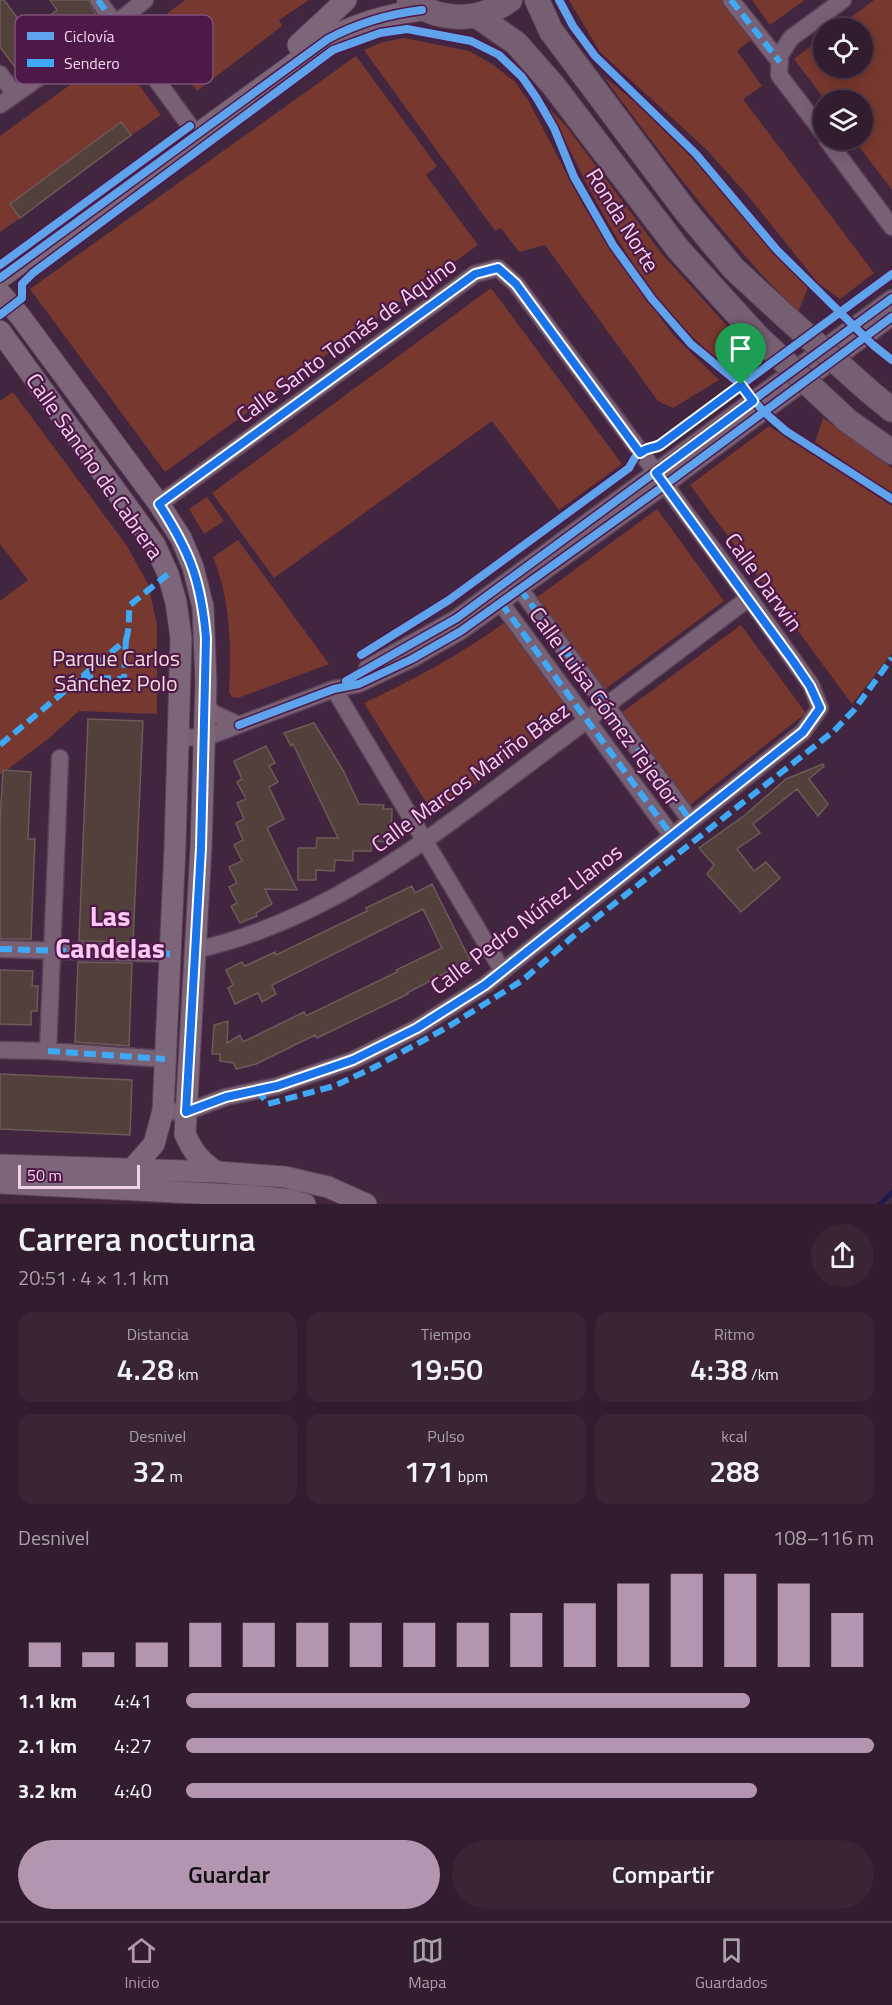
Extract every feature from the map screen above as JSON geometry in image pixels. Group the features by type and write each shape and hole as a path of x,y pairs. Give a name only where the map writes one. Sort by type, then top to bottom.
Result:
{"highway":[{"path":"415,5 449,18 477,16 498,8 510,0"},
{"path":"537,0 550,31 684,209 734,269 892,410"},
{"name":"Ronda Norte","path":"477,16 516,43 554,85 679,250 758,337 848,421 892,452"}],"main road":[{"path":"0,265 308,38 346,0"},
{"path":"0,278 328,39 352,27 415,5"},
{"name":"Calle Sancho de Cabrera","path":"0,293 20,316 159,504 181,538 193,567 203,607 206,638 203,770 185,1134 192,1150 202,1162 217,1172"},
{"name":"Calle Sancho de Cabrera","path":"0,331 155,545 164,564 176,602 181,638 179,737 163,1111 154,1144 134,1168"},
{"path":"0,1165 134,1168 285,1177 328,1187 366,1204"},
{"path":"0,1183 253,1196 291,1200 305,1204"}],"street":[{"path":"98,0 109,15"},
{"path":"126,15 145,0"},
{"path":"731,0 780,62"},
{"path":"813,120 779,75 780,55 791,38 843,0"},
{"path":"0,74 14,93"},
{"path":"0,105 27,84"},
{"path":"159,84 190,126"},
{"path":"834,150 892,228"},
{"name":"Calle Santo Tomás de Aquino","path":"159,504 475,274 498,268 516,284 661,479"},
{"path":"179,737 204,738 334,689 359,684 412,659 461,631 520,589 892,298"},
{"path":"334,689 355,674 457,618 892,317"},
{"name":"Calle Darwin","path":"661,479 749,598 810,686 820,708"},
{"name":"Calle Luisa Gómez Tejedor","path":"520,589 691,821"},
{"name":"Calle Marcos Mariño Báez","path":"195,950 233,942 301,914 342,894 425,842 749,598"},
{"name":"Calle Luisa Gómez Tejedor","path":"501,603 672,836"},
{"path":"334,689 502,970"},
{"path":"205,703 213,713 234,726"},
{"name":"Calle Pedro Núñez Llanos","path":"186,1112 226,1097 277,1086 353,1060 417,1028 485,985 803,732 820,708"},
{"path":"203,770 211,752 234,726"},
{"path":"48,1051 60,758"},
{"path":"0,949 170,954"},
{"path":"0,1050 165,1059"},
{"path":"163,1111 186,1112"}],"green space":[{"path":"185,0 309,0 279,20 282,26 213,79 213,15 165,15"},
{"path":"569,0 725,0 753,38 737,51 762,86 743,99 874,273 840,299 818,283 749,197 706,149 600,52"},
{"path":"752,0 805,0 770,25"},
{"path":"874,0 892,0 892,190 862,150 873,150 873,90 817,90 794,59 813,45 813,78 873,78 873,18 850,18"},
{"path":"404,38 469,51 492,64 514,81 528,100 583,205 610,249 674,336 719,380 673,408 658,401 545,245 519,252 501,228 495,231 364,50 383,42"},
{"path":"356,56 437,166 426,175 478,245 165,472 30,289"},
{"path":"603,76 664,125 705,167 808,288 798,312 720,227 672,168"},
{"path":"71,84 138,84 161,115 132,135 121,122 10,204 20,218 0,232 0,136"},
{"path":"192,84 206,84 197,91"},
{"path":"549,108 566,126 662,254 747,348 727,367 697,341 645,281 603,214"},
{"path":"491,288 622,464 559,510 492,421 274,578 212,493"},
{"name":"Parque Carlos Sánchez Polo","path":"13,392 127,546 148,584 157,624 157,714 79,711 48,739 0,775 0,601 28,580 0,544 0,401"},
{"path":"823,418 892,468 892,494 815,442"},
{"path":"769,426 892,506 892,653 852,704 690,485"},
{"path":"207,497 224,521 204,534 189,509"},
{"path":"657,509 724,601 600,693 532,601"},
{"path":"238,540 329,664 238,698 232,697 229,692 230,658 226,607 213,557"},
{"path":"509,619 575,709 434,815 364,703 439,665"},
{"path":"741,625 806,713 686,808 617,716"}],"building":[{"path":"0,0 4,0 15,15 15,67 0,47"},
{"path":"50,0 88,0 96,15 50,15 57,10"},
{"path":"121,122 131,135 20,218 10,204"},
{"path":"88,719 143,721 133,942 79,941"},
{"path":"314,723 343,770 359,804 384,805 383,809 392,809 391,842 371,841 371,851 353,851 353,861 335,860 334,871 316,870 316,880 298,880 298,848 316,848 317,838 338,838 293,744 291,746 284,733"},
{"path":"266,746 275,763 269,766 278,782 269,787 284,819 267,828 297,890 265,889 272,904 256,913 257,916 240,923 231,906 237,903 229,887 237,883 229,867 242,861 234,845 243,840 236,823 244,819 237,803 246,799 237,782 242,779 234,761"},
{"path":"823,764 824,766 809,779 828,804 818,816 797,789 753,824 760,833 737,849 754,871 766,862 780,878 741,912 707,874 714,865 699,848 745,815 786,779"},
{"path":"3,770 31,772 28,839 35,839 31,939 0,939 0,821"},
{"path":"432,884 470,960 408,994 317,1038 315,1035 256,1064 236,1069 234,1063 220,1061 220,1054 212,1054 214,1025 228,1021 227,1043 240,1035 243,1042 304,1012 306,1016 442,948 423,909 272,985 276,994 262,1002 258,993 235,1004 228,988 233,985 226,970 242,962 245,966 275,952 276,955 367,911 366,908 412,886 415,893"},
{"path":"78,962 132,963 129,1046 75,1042"},
{"path":"0,970 33,971 32,986 38,986 37,1011 31,1011 31,1025 0,1024"},
{"path":"0,1074 132,1080 130,1135 0,1129"}],"waterway":[{"path":"880,1204 892,1192"}],"marked path":[{"path":"98,0 109,15"},
{"path":"731,0 780,62"},
{"path":"126,640 130,605 168,574"},
{"path":"520,589 691,821"},
{"path":"501,603 672,836"},
{"path":"0,745 126,640 124,679 81,677"},
{"path":"257,1090 268,1104 334,1086 373,1068 446,1028 523,980 577,933 834,731 854,710 892,658"},
{"path":"0,949 170,954"},
{"path":"48,1051 165,1059"}],"cycle path":[{"path":"559,0 573,26 595,56 696,154 777,250 873,345 892,360"},
{"path":"0,278 328,39 373,20 422,10"},
{"path":"0,315 22,298 22,284 33,273 333,50 380,33 407,29 471,41 499,55 522,77 554,128 574,177 613,245 652,299 691,344 741,385 763,411 786,431 892,499"},
{"path":"0,265 190,126"},
{"path":"361,655 449,600 629,468 637,454 643,449 660,445 892,274"},
{"path":"346,681 457,618 892,298"},
{"path":"239,725 334,689 359,684 412,659 461,631 665,485 892,317"}],"district":[{"name":"Las Candelas","path":"110,931"}],"route":[{"path":"498,268 516,284 640,453 648,447 660,445 741,385 753,401 656,473 749,598 810,686 820,708 803,732 485,985 417,1028 353,1060 277,1086 226,1097 186,1112 201,848 206,638 203,607 193,567 181,538 159,504 475,274 498,268"}]}
